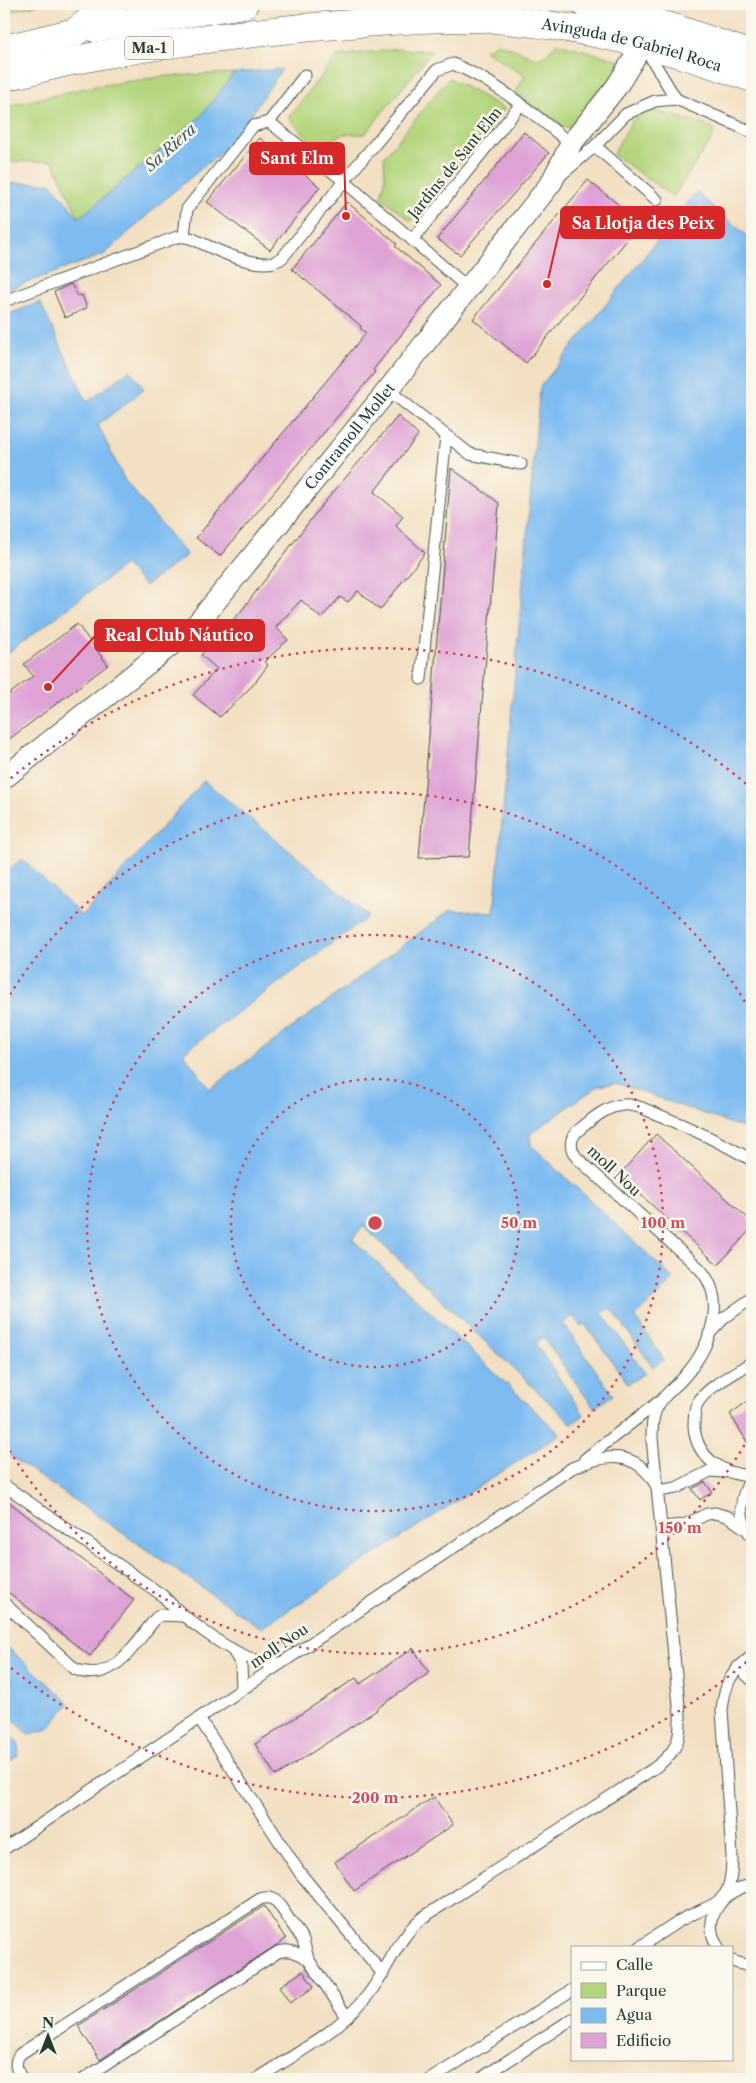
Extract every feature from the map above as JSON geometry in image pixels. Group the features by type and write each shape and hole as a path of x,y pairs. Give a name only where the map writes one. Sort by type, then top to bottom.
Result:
{"main road":[{"path":"85,30 112,4"},
{"name":"Ma-1","path":"4,50 85,30 152,8 244,4"},
{"name":"Avinguda de Gabriel Roca","path":"586,4 674,28 752,55"},
{"path":"99,56 130,37 152,8 163,27 199,40"},
{"name":"Avinguda de Gabriel Roca","path":"4,77 99,56 199,40 336,25 464,18 506,20 578,30 643,44 717,65 752,78"}],"street":[{"path":"633,16 643,44"},
{"name":"Contramoll Mollet","path":"4,778 197,624 388,390 551,183 571,144 617,86 643,44"}],"lane":[{"path":"643,44 676,99"},
{"name":"Jardins de Sant Elm","path":"344,181 437,70 453,64 474,72 521,104 571,144"},
{"path":"184,236 187,209 254,126 269,122 305,75"},
{"path":"551,183 595,146 626,114 655,101 676,99 752,132"},
{"name":"Jardins de Sant Elm","path":"412,240 521,104"},
{"name":"Jardins de Sant Elm","path":"269,122 344,181 468,288"},
{"path":"595,146 657,200"},
{"path":"4,301 171,238 184,236 210,247 260,263 276,263 283,257 344,181"},
{"path":"388,390 470,454 520,464"},
{"path":"421,679 446,436"},
{"name":"moll Nou","path":"4,1849 572,1468 661,1400 685,1376 697,1360 708,1335 714,1313 715,1297 710,1282 706,1275 577,1158 571,1148 573,1134 602,1112 611,1107 625,1104 639,1107 706,1134 752,1160"},
{"name":"moll Nou","path":"708,1335 724,1318 752,1298"},
{"path":"731,1473 713,1463 704,1454 698,1444 694,1419 697,1405 706,1393 752,1362"},
{"name":"moll Nou","path":"658,1491 652,1424 661,1400"},
{"name":"moll Nou","path":"572,1468 601,1457 625,1459 642,1468 650,1475 658,1491"},
{"path":"258,2079 322,2037 347,2017 368,1996 383,1974 401,1940 410,1928 422,1918 653,1769 672,1753 681,1729 658,1491 676,1488 710,1471 752,1477 741,1498 740,1509 749,1533"},
{"path":"4,1486 162,1595 183,1616 232,1649 257,1661 281,1663"},
{"path":"662,1527 684,1525 707,1514 715,1513 729,1517 749,1533"},
{"path":"4,1603 75,1669 90,1674 108,1670 117,1664 156,1618 161,1615 183,1616"},
{"path":"232,1649 241,1664 242,1689"},
{"path":"718,1946 712,1929 714,1916 719,1902 728,1888 732,1874 722,1710 724,1691 738,1667 752,1656"},
{"path":"738,1667 752,1680"},
{"path":"199,1718 300,1873 383,1974"},
{"path":"642,1946 680,1921 719,1902 729,1893 742,1886 752,1885"},
{"path":"22,2079 16,2067 20,2054 260,1899 270,1898 278,1902 303,1940 308,1959 347,2017"},
{"path":"84,2079 278,1952 284,1950 294,1952 308,1959"},
{"path":"734,1962 751,1968"},
{"path":"431,2079 571,1991"},
{"path":"480,2079 571,2020"}],"green space":[{"path":"4,4 40,4 4,13"},
{"path":"498,43 540,59 558,43 622,61 579,125 560,128 515,93 525,76 485,50"},
{"path":"398,49 432,51 365,134 344,134 316,146 288,118 337,56"},
{"path":"234,73 201,116 79,218 53,161 4,162 4,107 89,87 167,76"},
{"path":"449,78 505,109 411,221 381,197 385,180 384,157"},
{"path":"650,110 695,121 714,128 713,137 673,197 613,154 632,121"}],"water":[{"name":"Sa Riera","path":"282,69 231,144 166,198 105,254 4,291 4,183 51,183 79,218 201,116 234,73"},
{"path":"696,192 752,240 752,1131 616,1083 598,1086 530,1134 531,1145 674,1279 635,1317 664,1360 653,1367 611,1308 602,1313 645,1373 628,1384 585,1324 580,1326 573,1316 563,1323 613,1395 594,1408 543,1337 535,1343 584,1415 572,1424 363,1226 352,1239 560,1434 261,1628 4,1452 4,873 22,859 82,916 204,781 369,916 183,1053 210,1089 450,910 494,913 540,387"},
{"path":"40,302 87,402 130,370 144,389 98,425 125,481 187,555 145,586 125,565 4,656 4,316"},
{"path":"4,1644 70,1703 47,1730 29,1734 4,1711"},
{"path":"4,1730 18,1743 19,1755 4,1765"}],"building":[{"path":"524,132 549,153 460,255 437,239"},
{"path":"260,138 320,187 270,250 207,202"},
{"path":"588,180 641,223 526,363 473,319"},
{"path":"347,202 397,244 395,246 441,285 373,370 375,372 220,556 196,538 366,333 360,328 361,326 292,269"},
{"path":"71,284 78,296 82,295 87,308 65,318 54,292"},
{"path":"398,416 418,435 374,492 403,516 396,526 425,553 380,610 358,591 348,602 340,597 321,618 301,600 276,627 288,640 264,662 268,665 254,684 220,717 193,695 217,669 201,655 242,610 318,510"},
{"path":"451,468 499,503 469,857 419,858"},
{"path":"77,624 108,665 4,743 4,698 33,676 24,664"},
{"path":"656,1134 752,1222 752,1228 718,1265 619,1175"},
{"path":"752,1398 752,1450 730,1414"},
{"path":"705,1482 712,1492 700,1500 692,1489"},
{"path":"4,1498 134,1600 90,1656 4,1589"},
{"path":"413,1648 429,1673 377,1710 276,1776 255,1744 356,1678 360,1684"},
{"path":"434,1797 453,1825 354,1891 335,1862"},
{"path":"264,1906 286,1939 100,2060 78,2026"},
{"path":"303,1971 314,1987 290,2003 279,1987"}],"place":[{"name":"Sant Elm","path":"346,216"},
{"name":"Sa Llotja des Peix","path":"547,284"},
{"name":"Real Club Náutico","path":"48,687"}]}
